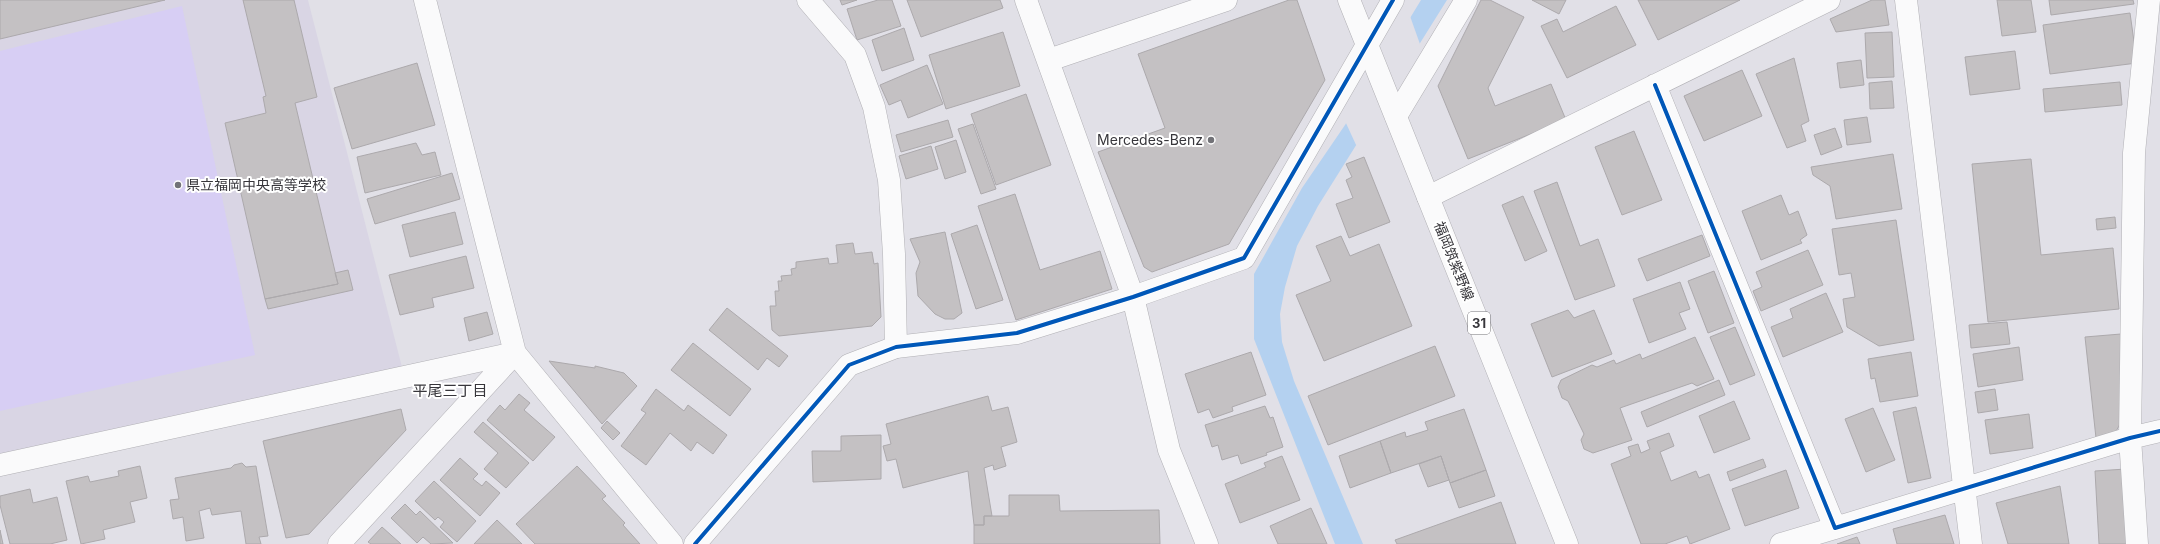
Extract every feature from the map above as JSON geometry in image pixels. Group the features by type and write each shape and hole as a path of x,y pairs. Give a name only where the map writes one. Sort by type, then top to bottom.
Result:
{"street":[{"path":"424,0 515,354 672,544"},
{"path":"808,0 855,55 874,107 888,180 894,254 896,347"},
{"path":"1026,0 1049,60 1133,297 1169,450 1207,544"},
{"path":"1049,60 1226,0"},
{"name":"福岡筑紫野線","path":"1349,0 1568,544"},
{"path":"695,544 849,365 896,347 1017,333 1133,297 1244,258 1393,0"},
{"path":"1393,109 1466,0"},
{"path":"1428,197 1829,0"},
{"path":"1906,0 1963,466 1964,488 1971,544"},
{"path":"2137,544 2130,438 2134,153 2149,0"},
{"path":"1655,85 1835,528"},
{"path":"0,465 515,354"},
{"path":"339,544 515,354"},
{"path":"1781,544 1940,497 1964,488 2130,438 2160,431"}],"shaded area":[{"name":"県立福岡中央高等学校","path":"0,0 308,0 403,371 0,458"},
{"path":"182,6 255,355 0,411 0,51"}],"water":[{"path":"1421,0 1447,0 1318,206 1297,246 1285,287 1280,314 1282,342 1294,381 1363,544 1335,544 1254,339 1254,274 1302,188 1345,125"}],"pier":[{"path":"1410,16 1421,47 1357,147 1345,121"}],"building":[{"path":"0,0 165,0 0,39"},
{"path":"243,0 294,0 317,97 295,103 338,284 265,299 225,123 266,113 263,97 266,96"},
{"path":"840,0 857,0 842,5"},
{"path":"878,0 892,0 901,26 857,40 847,9"},
{"path":"907,0 1000,0 1003,8 921,37"},
{"name":"Mercedes-Benz","path":"1289,0 1297,0 1325,80 1229,244 1152,272 1144,267 1098,152 1165,128 1138,54"},
{"path":"1481,0 1490,0 1524,17 1488,88 1495,106 1551,84 1566,120 1468,159 1438,86"},
{"path":"1532,0 1566,0 1559,14"},
{"path":"1638,0 1740,0 1658,40"},
{"path":"1872,0 1885,0 1889,25 1836,32 1830,19"},
{"path":"1997,0 2031,0 2036,32 2002,36"},
{"path":"2049,0 2133,0 2134,4 2051,15"},
{"path":"1616,6 1636,45 1567,78 1541,26 1557,19 1563,32"},
{"path":"2130,13 2137,63 2050,74 2043,25"},
{"path":"904,28 914,60 882,71 872,40"},
{"path":"1003,32 1020,86 946,109 929,55"},
{"path":"1892,32 1894,77 1867,78 1865,33"},
{"path":"2015,51 2020,89 1970,95 1965,57"},
{"path":"1794,58 1809,121 1801,125 1806,141 1787,148 1756,74"},
{"path":"1861,60 1864,85 1840,88 1837,63"},
{"path":"417,63 435,125 352,149 334,88"},
{"path":"927,65 943,104 908,118 901,100 889,105 880,85"},
{"path":"1742,70 1762,116 1704,141 1684,96"},
{"path":"1892,81 1894,108 1870,109 1869,83"},
{"path":"2120,82 2122,105 2045,112 2043,89"},
{"path":"1026,94 1051,165 996,185 971,114"},
{"path":"1867,117 1871,142 1847,145 1844,120"},
{"path":"948,120 953,137 901,152 896,135"},
{"path":"973,124 996,189 981,194 958,129"},
{"path":"1835,128 1842,147 1821,155 1814,135"},
{"path":"1634,131 1662,200 1622,215 1595,147"},
{"path":"956,140 966,172 945,179 935,147"},
{"path":"416,143 422,155 435,152 441,175 365,193 357,157"},
{"path":"931,146 938,169 906,179 899,156"},
{"path":"1893,154 1902,209 1836,219 1830,186 1813,175 1811,167"},
{"path":"1364,157 1390,222 1349,238 1336,204 1353,198 1346,180 1352,177 1346,164"},
{"path":"2031,159 2041,255 2113,248 2119,309 1988,322 1972,164"},
{"path":"452,173 460,199 375,224 367,199"},
{"path":"1557,182 1580,246 1598,239 1615,286 1575,300 1534,191"},
{"path":"1015,194 1040,270 1100,251 1112,289 1016,320 978,206"},
{"path":"1781,195 1789,215 1798,211 1807,235 1800,240 1802,243 1761,260 1742,211"},
{"path":"1523,196 1547,251 1525,261 1502,205"},
{"path":"455,212 463,244 410,257 402,225"},
{"path":"2115,217 2116,228 2097,230 2096,219"},
{"path":"1896,220 1914,340 1879,346 1847,327 1843,299 1855,297 1851,273 1839,275 1832,229"},
{"path":"977,225 1003,300 976,309 951,234"},
{"path":"945,232 962,313 954,319 945,319 935,314 918,296 916,273 920,262 910,239"},
{"path":"1702,235 1710,256 1647,281 1638,259"},
{"path":"1341,236 1350,256 1379,244 1412,326 1324,361 1296,295 1331,281 1316,246"},
{"path":"853,243 855,254 872,252 874,264 878,263 881,317 872,326 779,336 772,330 770,306 776,306 775,291 779,291 778,281 782,281 781,276 792,275 791,269 796,268 796,262 828,258 829,264 838,263 836,245"},
{"path":"1808,250 1823,285 1761,311 1753,291 1762,287 1756,272"},
{"path":"466,256 474,288 432,298 434,307 400,315 389,275"},
{"path":"348,270 353,290 268,309 265,299 338,284 335,273"},
{"path":"1714,271 1734,323 1708,333 1688,281"},
{"path":"1680,282 1690,309 1679,313 1686,329 1649,343 1633,299"},
{"path":"1826,293 1843,332 1783,357 1771,327 1793,318 1790,309"},
{"path":"727,308 788,356 779,367 767,358 758,370 709,330"},
{"path":"1568,310 1574,318 1594,310 1612,354 1552,377 1531,324"},
{"path":"487,312 493,334 469,341 464,318"},
{"path":"2007,322 2010,344 1971,348 1969,325"},
{"path":"1735,327 1755,375 1730,385 1710,337"},
{"path":"2121,334 2124,417 2115,433 2096,438 2085,337"},
{"path":"1695,337 1714,379 1697,386 1692,383 1620,408 1632,440 1593,453 1584,449 1581,440 1584,434 1568,401 1562,398 1558,387 1561,380 1592,365 1597,367 1614,360 1616,364 1640,354 1642,359"},
{"path":"693,343 751,389 730,416 671,370"},
{"path":"1435,346 1455,396 1328,445 1308,396"},
{"path":"2019,347 2023,380 1978,387 1973,354"},
{"path":"1251,352 1266,395 1232,407 1233,411 1213,418 1209,409 1198,413 1185,374"},
{"path":"1911,352 1918,396 1880,402 1875,378 1871,379 1868,359"},
{"path":"549,361 595,368 595,366 624,373 637,386 602,424"},
{"path":"1719,380 1725,395 1647,427 1641,412"},
{"path":"656,389 684,411 688,405 727,435 713,454 697,442 691,451 670,433 646,465 621,446 646,413 641,410"},
{"path":"1995,389 1998,410 1978,413 1975,392"},
{"path":"519,394 530,403 524,410 555,437 533,461 487,420 500,405 505,410"},
{"path":"988,396 992,411 1008,407 1017,442 1001,447 1006,466 994,470 993,465 984,468 992,516 984,516 984,525 974,525 968,471 903,488 896,459 887,461 883,446 891,444 886,424"},
{"path":"1734,401 1750,439 1714,453 1699,416"},
{"path":"1265,406 1270,418 1273,417 1283,447 1266,453 1267,455 1241,464 1238,455 1222,460 1218,445 1212,447 1205,425"},
{"path":"1916,407 1931,478 1908,483 1893,412"},
{"path":"1873,408 1895,460 1866,472 1845,419"},
{"path":"401,409 406,430 309,534 286,538 263,441"},
{"path":"1464,409 1486,470 1450,483 1441,456 1391,473 1380,441 1405,432 1406,437 1428,430 1425,422"},
{"path":"2029,414 2033,448 1990,454 1985,420"},
{"path":"607,421 620,433 613,440 601,428"},
{"path":"483,422 529,463 506,488 484,469 498,453 474,432"},
{"path":"1669,433 1674,446 1660,452 1671,481 1696,471 1699,478 1709,474 1730,529 1690,544 1687,536 1665,544 1641,544 1611,464 1631,456 1628,447 1638,444 1641,453 1650,449 1647,441"},
{"path":"881,435 881,479 813,482 812,451 841,451 841,436"},
{"path":"1380,441 1391,473 1350,488 1339,456"},
{"path":"1282,456 1300,500 1240,523 1225,484 1266,467 1264,463"},
{"path":"1441,456 1449,480 1428,487 1419,464"},
{"path":"460,458 478,474 473,479 482,486 486,481 500,493 480,516 440,480"},
{"path":"1763,459 1766,467 1730,481 1727,472"},
{"path":"242,463 246,467 256,466 268,536 259,537 261,544 246,544 241,511 212,515 210,508 199,511 204,538 186,541 183,517 173,519 170,500 179,499 175,478 231,468 234,465"},
{"path":"140,466 147,498 130,502 135,522 103,530 105,539 81,544 66,481 88,476 90,482 119,476 118,471"},
{"path":"577,466 606,496 602,499 625,523 623,525 640,544 535,544 516,524"},
{"path":"2126,469 2130,544 2099,544 2095,471"},
{"path":"1486,470 1495,496 1459,508 1450,483"},
{"path":"1786,470 1799,508 1745,526 1732,489"},
{"path":"434,481 476,521 457,542 440,527 444,522 438,517 435,520 415,501"},
{"path":"2060,486 2069,544 2008,544 1996,503"},
{"path":"30,489 33,503 57,497 67,540 50,544 10,544 0,505 0,496"},
{"path":"1009,495 1059,495 1060,511 1159,510 1160,544 974,544 974,525 984,525 984,516 1009,516"},
{"path":"1501,502 1516,544 1397,544 1395,540"},
{"path":"405,504 416,515 420,511 453,543 431,544 423,537 417,543 391,518"},
{"path":"1311,508 1327,544 1278,544 1270,526"},
{"path":"1945,515 1954,544 1897,544 1893,529"},
{"path":"497,520 522,544 474,544"},
{"path":"382,527 401,544 371,544 368,542"},
{"path":"0,530 3,544 0,544"},
{"path":"1857,537 1860,544 1837,544"}],"cycle path":[{"path":"695,544 849,365 896,347 1017,333 1133,297 1244,258 1393,0"},
{"path":"1655,85 1835,528 2130,438 2160,431"}],"place":[{"name":"Mercedes-Benz","path":"1211,140"},
{"name":"県立福岡中央高等学校","path":"178,185"}],"district":[{"name":"平尾三丁目","path":"450,391"}]}
